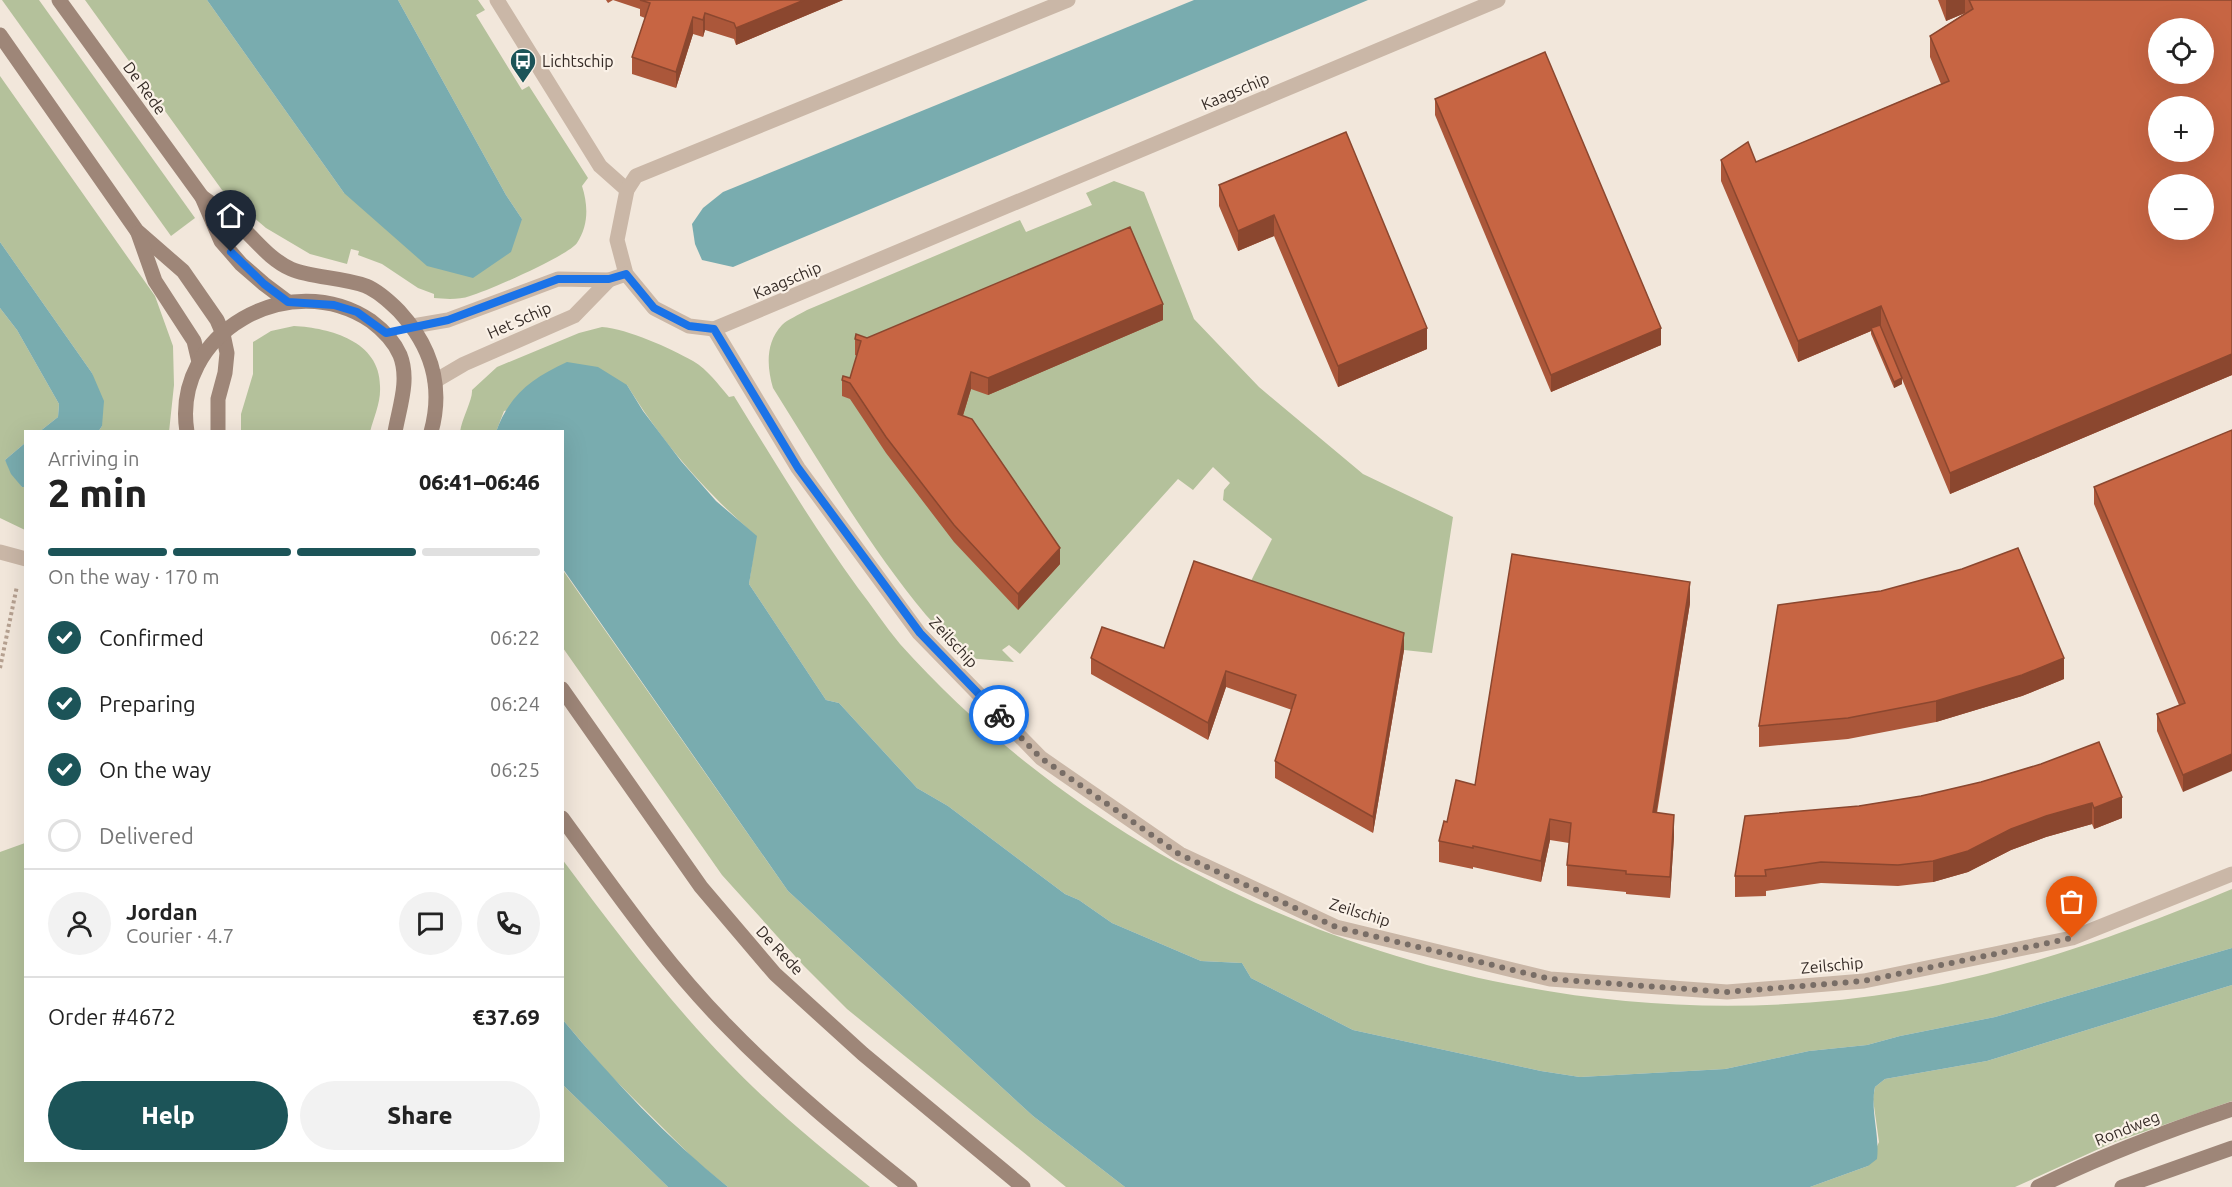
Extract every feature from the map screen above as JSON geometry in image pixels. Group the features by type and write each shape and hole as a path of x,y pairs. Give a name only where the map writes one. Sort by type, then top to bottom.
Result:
{"main road":[{"name":"De Rede","path":"59,0 202,198 221,241 241,264 288,302"},
{"path":"0,35 137,231 183,271 217,320 227,353 225,373 218,399 218,430"},
{"name":"De Rede","path":"202,198 238,224 266,252 291,269 345,279 369,287 392,303 413,326"},
{"path":"137,231 155,281 194,341 199,362"},
{"path":"187,430 185,420 189,390 199,362 211,345 237,322 260,309 288,302 334,305 357,312 386,333 401,357 402,398 395,430"},
{"path":"386,333 413,326 428,351 435,381 434,420 431,430"},
{"name":"De Rede","path":"564,692 701,887 775,974 862,1054 1023,1187"},
{"path":"564,821 641,928 725,1024 817,1112 910,1187"},
{"name":"Rondweg","path":"2038,1187 2067,1172 2133,1145 2232,1109"},
{"path":"2122,1187 2232,1148"}],"street":[{"path":"497,0 600,166 627,190"},
{"path":"714,329 689,326 654,308 626,274 617,240 627,190 636,176 1068,0"},
{"name":"Kaagschip","path":"714,329 1498,0"},
{"name":"Het Schip","path":"413,326 448,320 558,279 609,279 626,274"},
{"name":"Het Schip","path":"435,381 464,364 574,316 609,279"},
{"name":"Zeilschip","path":"714,329 798,468 920,633 1041,758 1179,854 1336,927 1550,979 1727,992 1864,981 2072,938 2232,874"},
{"path":"0,552 24,559"}],"path":[{"path":"0,668 24,563"}],"green space":[{"path":"2,0 39,0 195,218 171,236"},
{"path":"85,0 207,0 344,193 522,219 506,195 398,0 478,0 485,10 476,15 522,90 529,86 588,178 582,186 586,215 581,236 571,249 544,264 479,293 457,299 434,298 434,294 418,288 382,264 358,255 359,251 351,249 347,264 310,254 266,228 222,190"},
{"path":"0,76 155,296 173,346 174,385 169,430 99,430 102,426 92,373 0,242"},
{"path":"1114,181 1144,192 1194,319 1259,387 1363,474 1453,517 1432,653 1404,650 1244,595 1272,539 1223,500 1224,490 1230,483 1213,467 1193,490 1178,479 1020,654 1009,645 1002,650 1014,662 967,658 926,615 865,533 773,388 769,372 769,355 776,332 784,323 807,310 1020,220 1026,232 1092,205 1086,193"},
{"path":"0,308 17,330 59,404 58,417 42,430 24,430 24,444 5,460 24,487 24,530 0,518"},
{"path":"294,326 308,327 337,334 362,348 372,358 378,371 380,386 378,404 371,430 241,430 241,414 253,374 253,342 271,331"},
{"path":"602,327 636,335 661,345 693,361 729,397 734,396 825,541 889,630 900,644 999,741 1110,823 1231,891 1359,944 1493,981 1630,1001 1768,1005 1906,991 1990,973 2112,936 2232,889 2232,948 1995,1017 1867,1045 1809,1051 1725,1069 1580,1077 1541,1071 1353,1030 1251,978 1242,963 1201,961 1112,923 1079,900 1065,894 948,806 917,788 839,703 826,700 749,584 756,536 686,466 655,427 627,385 504,411 497,430 461,430 472,390 497,367 579,333"},
{"path":"564,572 788,891 1033,1116 1125,1187 1066,1187 847,1009 804,966 722,875 564,649"},
{"path":"24,843 24,1162 564,1162 564,1086 668,1187 0,1187 0,852"},
{"path":"564,862 641,963 705,1037 778,1111 870,1187 728,1187 697,1162 607,1072 564,1021"},
{"path":"2232,985 2232,1101 2112,1143 2015,1187 1810,1187 1868,1166 1879,1142 1873,1099 1875,1087 1885,1079 1987,1061"}],"water":[{"path":"207,0 398,0 506,195 522,219 511,252 473,278 427,266 344,193"},
{"path":"1194,0 1368,0 733,267 702,260 695,244 692,224 703,208 723,192"},
{"path":"0,242 92,373 104,401 102,426 99,430 42,430 58,417 59,404 17,330 0,308"},
{"path":"567,362 598,367 627,385 643,411 681,461 716,501 757,536 749,584 826,700 839,703 917,788 948,806 1065,894 1079,900 1112,923 1201,961 1242,963 1251,978 1353,1030 1541,1071 1580,1077 1725,1069 1809,1051 1867,1045 1995,1017 2232,948 2232,985 1987,1061 1885,1079 1875,1087 1874,1096 1877,1159 1868,1166 1810,1187 1125,1187 1033,1116 788,891 564,570 564,430 497,430 515,398 543,374"},
{"path":"24,444 24,487 11,474 5,460"},
{"path":"564,1021 641,1108 728,1187 668,1187 564,1086"}],"building":[{"path":"640,0 804,0 736,28 734,23 705,13 703,20 693,17 676,72 632,57 650,3"},
{"path":"1969,0 2232,0 2232,354 1950,473 1881,306 1798,341 1721,160 1748,142 1756,162 1949,81 1930,36 1973,9"},
{"path":"1545,52 1661,328 1551,375 1435,99"},
{"path":"1346,132 1427,328 1338,366 1274,215 1238,231 1219,185"},
{"path":"1130,227 1163,304 988,378 971,372 958,414 972,419 1060,548 1018,594 954,525 886,437 850,383 842,380 843,376 850,378 861,341 855,339 856,334 867,338"},
{"path":"1880,325 1902,378 1894,382 1871,328"},
{"path":"2232,430 2232,754 2183,775 2157,714 2185,703 2094,487"},
{"path":"2018,548 2064,658 2022,675 1936,701 1848,718 1759,726 1778,605 1881,591 1962,569"},
{"path":"1512,554 1690,582 1653,812 1674,815 1670,877 1626,874 1626,871 1567,865 1571,823 1550,819 1541,861 1439,841 1444,821 1447,822 1456,780 1475,785"},
{"path":"1194,561 1404,633 1373,817 1275,761 1296,695 1226,671 1208,723 1091,658 1102,627 1164,648"},
{"path":"2099,742 2122,797 2094,808 2092,803 2046,816 2011,829 1968,851 1933,861 1898,865 1821,862 1765,870 1766,876 1735,876 1745,816 1859,806 1921,796 1981,782 2041,764"}],"way so far":[{"path":"999,715 1041,758 1179,854 1336,927 1550,979 1727,992 1864,981 2072,938"}],"place":[{"name":"Lichtschip","path":"523,84"}],"route":[{"path":"231,252 241,264 288,302 334,305 357,312 386,333 448,320 558,279 609,279 626,274 654,308 689,326 714,329 798,468 920,633 999,715"}]}
